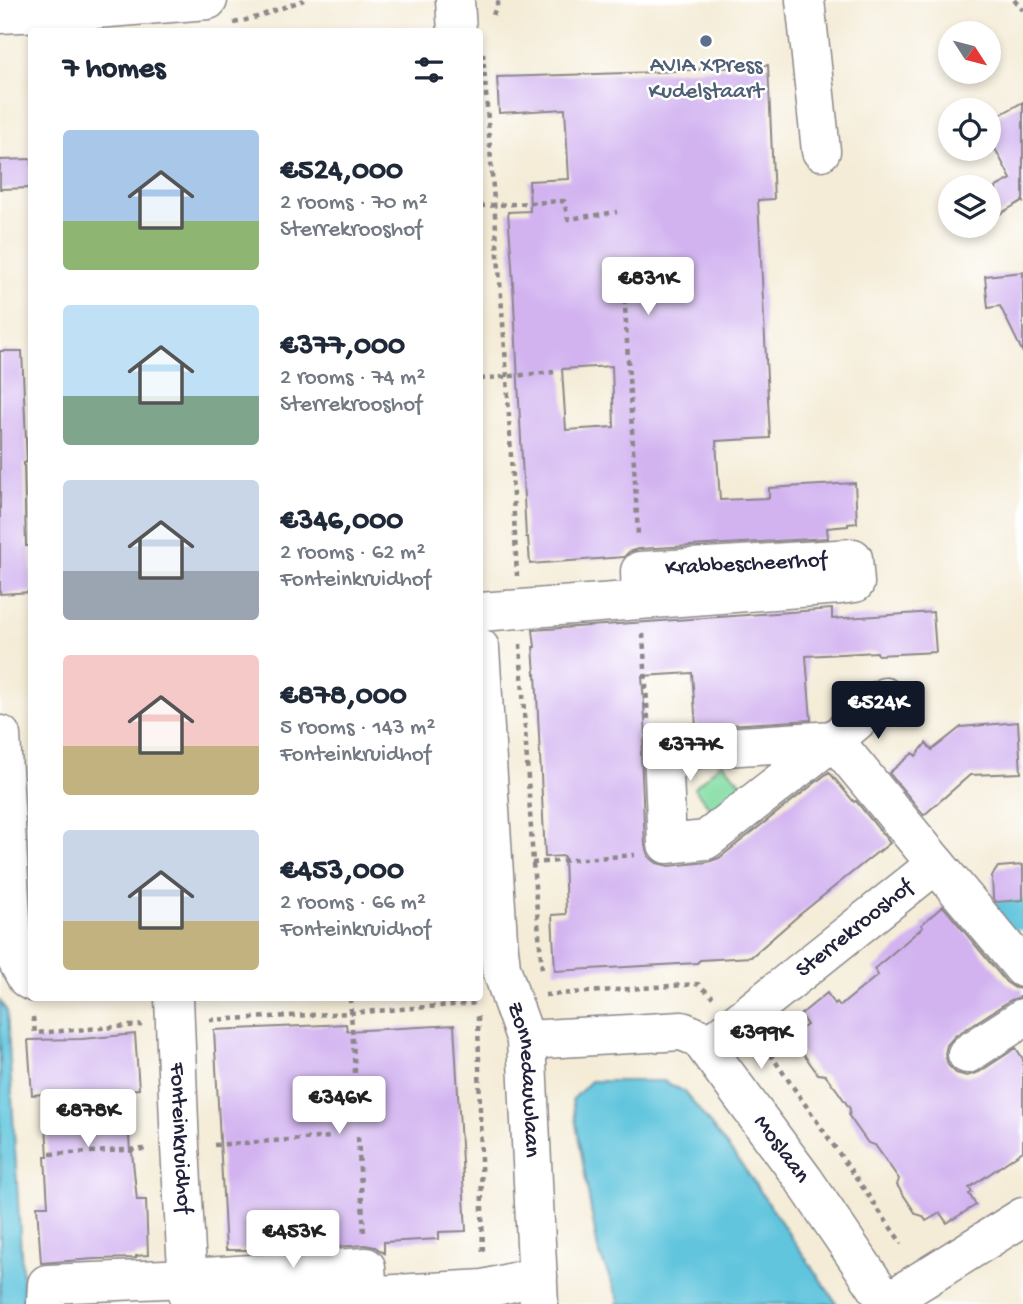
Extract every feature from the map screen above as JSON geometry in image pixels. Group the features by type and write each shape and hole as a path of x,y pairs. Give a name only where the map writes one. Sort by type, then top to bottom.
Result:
{"street":[{"path":"0,14 129,3 208,0"},
{"path":"456,0 474,28"},
{"path":"805,0 821,150"},
{"name":"Krabbescheerhof","path":"483,612 518,609 641,586"},
{"path":"834,740 663,751 667,844 706,840 834,740 885,697"},
{"name":"Zonnedauwlaan","path":"483,698 493,866 490,987 526,1040 539,1290"},
{"path":"1,735 13,953 28,978"},
{"name":"Sterrekrooshof","path":"834,740 1023,968"},
{"name":"Sterrekrooshof","path":"707,1047 936,864"},
{"name":"Fonteinkruidhof","path":"174,1010 188,1291"},
{"path":"967,1054 1023,1018"},
{"name":"Moslaan","path":"526,1040 682,1031 699,1038 804,1180 888,1303"},
{"path":"888,1303 1023,1217"},
{"path":"221,1304 367,1281"},
{"path":"46,1304 47,1284 188,1291 367,1281 539,1290"}],"path":[{"path":"478,28 499,0"},
{"path":"1014,0 1023,10"},
{"path":"483,95 495,205 508,377 518,609 544,996 698,984 741,1020 766,1048 902,1244"},
{"path":"483,206 564,201 568,219 617,212"},
{"path":"624,289 649,743 663,751"},
{"path":"483,379 554,372"},
{"path":"493,866 659,853 667,844"},
{"path":"484,1289 490,987"},
{"path":"31,1001 35,1033 174,1010 350,1013 415,1001"},
{"path":"350,1001 357,1101"},
{"path":"730,1078 766,1048"},
{"path":"358,1137 367,1281"}],"green space":[{"path":"722,762 744,786 714,813 694,788"}],"water":[{"path":"0,1001 7,1011 24,1304 0,1304"},
{"path":"591,1081 664,1081 685,1092 744,1168 837,1304 617,1304 619,1300 598,1250 572,1100"}],"building":[{"path":"768,65 774,199 758,200 770,438 716,441 720,500 769,498 769,488 855,483 857,523 827,528 828,538 639,549 624,557 530,564 526,537 508,212 530,211 529,181 569,179 565,109 499,113 497,77 658,72","holes":["612,366 614,427 566,430 562,369"]},
{"path":"1023,102 1023,202 1001,213 1001,184 1011,179 1001,160 1001,114"},
{"path":"28,159 28,188 0,189 0,160"},
{"path":"1023,272 1023,353 1000,306 988,308 985,276"},
{"path":"0,351 22,351 27,462 24,463 28,592 0,594"},
{"path":"832,609 832,619 933,612 936,652 806,656 811,720 696,727 692,673 642,676 646,735 641,752 645,846 649,857 657,863 669,866 708,862 719,858 829,772 890,843 751,957 700,960 697,963 555,971 552,915 566,914 564,856 545,857 533,630"},
{"path":"1018,722 1021,773 970,775 924,815 889,773 913,753 916,756 926,743 932,750 961,727"},
{"path":"1023,865 1023,900 996,902 993,898 992,876 998,867"},
{"path":"943,906 1006,982 1015,988 1023,989 1023,996 1011,1000 955,1036 947,1045 945,1054 948,1065 956,1073 967,1076 979,1072 1016,1048 1023,1059 1023,1151 969,1188 972,1192 969,1194 976,1205 947,1223 940,1213 926,1221 923,1216 916,1214 897,1185 899,1179 875,1145 868,1143 858,1129 849,1116 850,1109 837,1090 825,1075 818,1074 799,1048 800,1030 807,1025 800,1015 827,993 835,1004 837,1002 840,1006 878,975 874,969"},
{"path":"346,1024 347,1031 454,1025 466,1231 439,1232 439,1239 384,1242 384,1253 365,1245 269,1251 226,1250 214,1030"},
{"path":"135,1034 139,1089 126,1090 130,1152 137,1200 146,1200 148,1255 41,1263 37,1206 48,1206 45,1157 48,1157 44,1094 32,1095 28,1040"}],"waterway":[{"path":"1002,915 1023,913"}],"place":[{"name":"AVIA XPress Kudelstaart","path":"706,41"}]}
